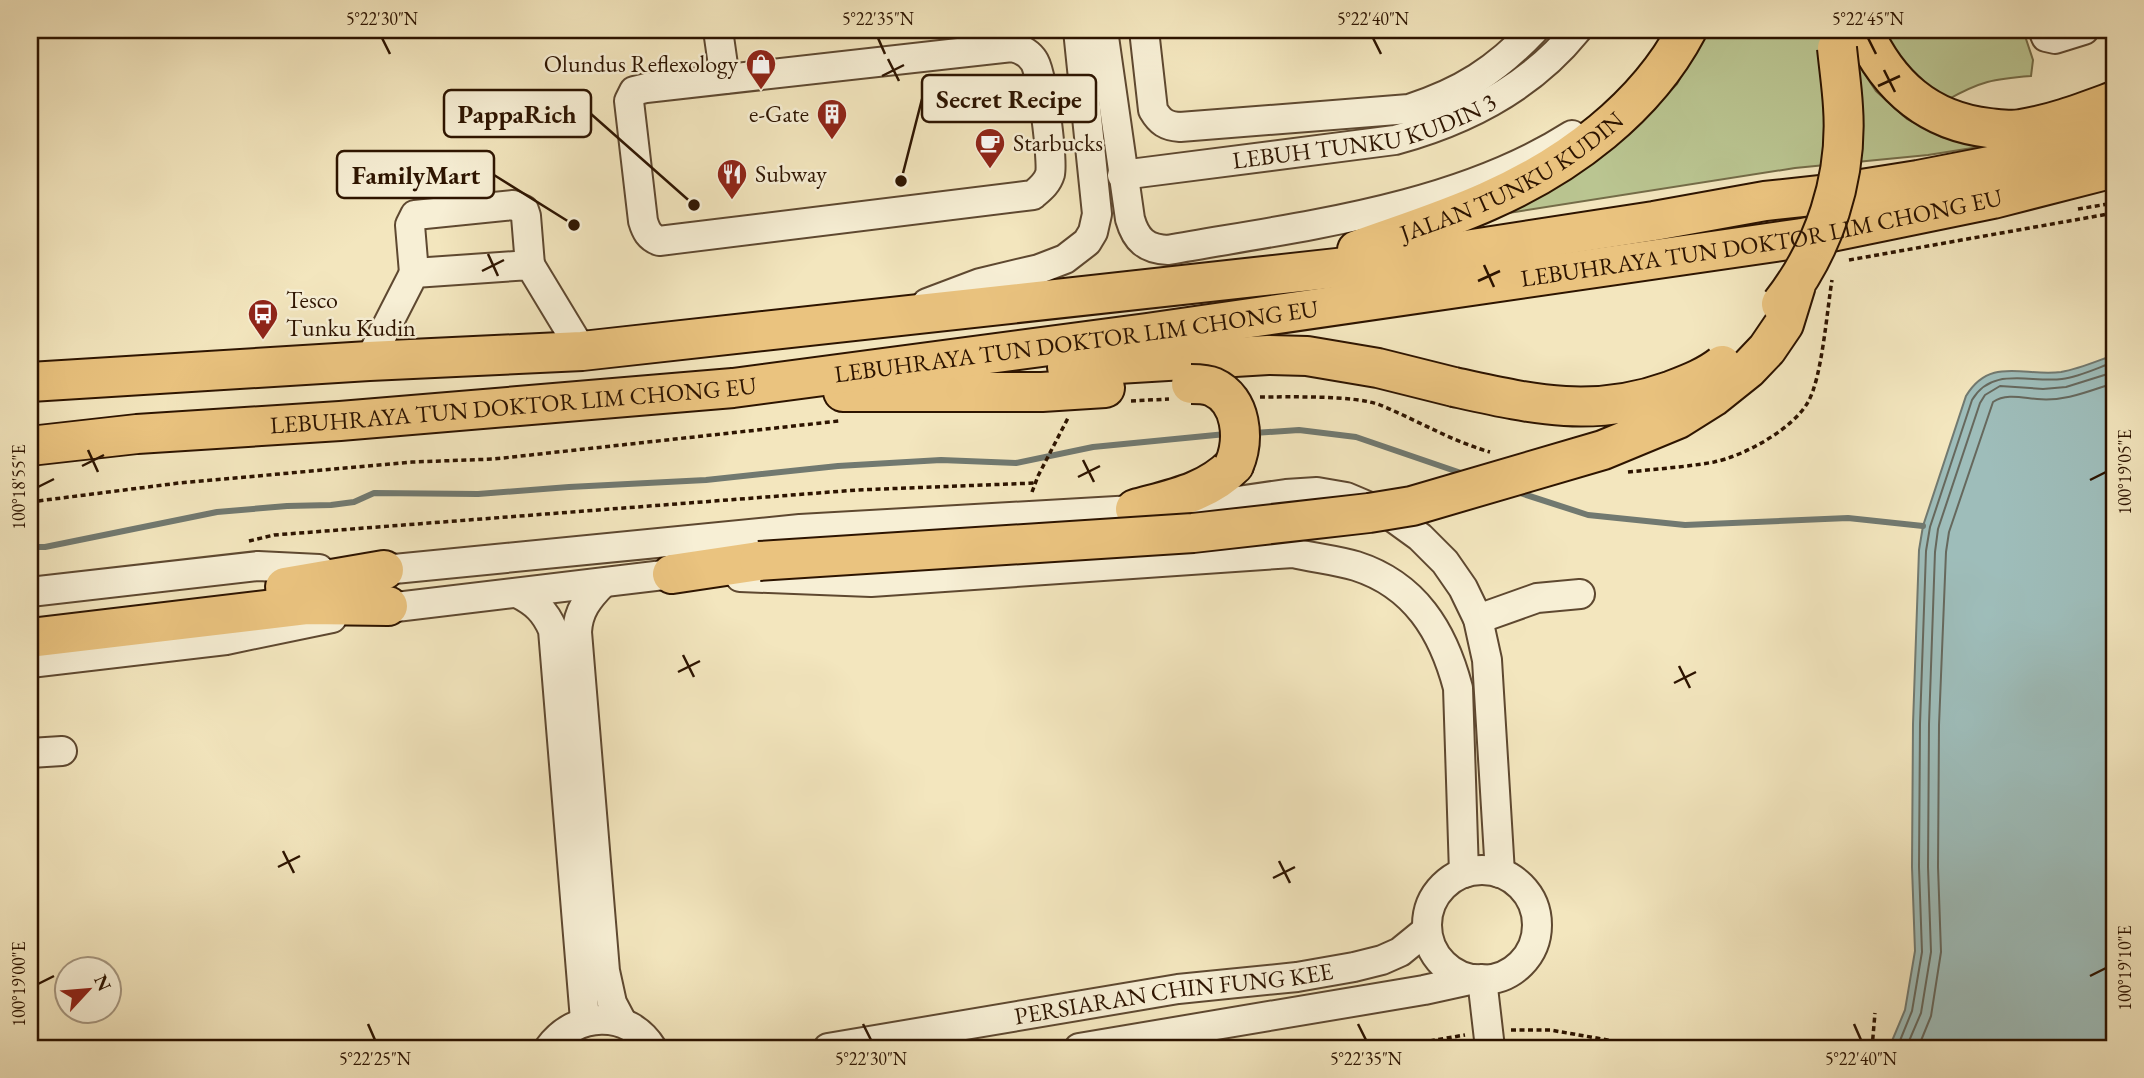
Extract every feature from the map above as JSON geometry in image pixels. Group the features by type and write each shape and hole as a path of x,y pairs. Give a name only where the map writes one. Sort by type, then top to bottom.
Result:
{"highway":[{"name":"JALAN TUNKU KUDIN","path":"1296,273 1486,202 1527,183 1587,144 1629,106 1656,79 1687,30"},
{"path":"1844,36 1875,55 1896,83 1920,105 1970,126 2018,130 2114,100"},
{"path":"672,574 759,561 1194,533 1369,513 1445,497 1603,450 1678,419 1713,397 1748,369 1767,349 1784,324 1796,285 1822,235 1838,180 1842,151 1844,36"},
{"name":"LEBUHRAYA TUN DOKTOR LIM CHONG EU","path":"33,364 369,361 582,351 678,342 1382,263 1765,201 1896,183 1995,164 2114,132"},
{"name":"LEBUHRAYA TUN DOKTOR LIM CHONG EU","path":"32,484 91,439 733,388 1146,333 1802,238 1993,199 2114,168"},
{"path":"801,392 1096,364 1268,355 1345,361 1553,407 1620,405 1641,401 1712,373 1750,340 1796,285"},
{"path":"733,388 801,392 1042,392 1182,391 1213,387 1227,398 1236,411 1241,437 1240,452 1234,465 1222,477 1197,491 1135,509"},
{"path":"30,620 386,588"},
{"path":"30,638 307,595"}],"street":[{"path":"718,30 725,79"},
{"path":"895,316 980,283 1054,265 1076,252 1093,232 1097,214 1079,30"},
{"path":"1103,30 1122,175 1133,231 1145,245 1160,250 1352,217 1427,198 1515,164 1566,139 1656,79"},
{"path":"1144,30 1153,110 1159,120 1169,127 1181,128 1409,109 1432,102 1478,80 1534,30"},
{"name":"LEBUH TUNKU KUDIN 3","path":"1122,175 1395,140 1424,132 1486,106 1515,88 1543,66 1577,30"},
{"path":"2043,30 2046,37 2055,38 2084,30"},
{"path":"1006,47 1017,48 1035,62 1040,74 1050,172 1044,185 1033,195 1025,197 659,241 651,238 643,221 630,96 634,91 646,88 725,79 1006,47"},
{"path":"369,361 414,273 410,225 415,215 513,205 524,210 526,216 530,265 582,351"},
{"path":"414,273 530,265"},
{"path":"30,663 226,640 386,588 800,529 1203,506 1317,492 1346,497 1391,516 1420,537 1445,562 1463,588 1478,619 1487,660 1500,873"},
{"path":"1286,494 1299,508 1307,524 1305,537 1293,553"},
{"path":"30,592 258,566 386,588 517,593 672,574 871,582 1293,553 1356,566 1386,579 1409,596 1441,637 1458,688 1464,873"},
{"path":"603,583 584,605 577,622 577,632 605,971 612,1003 622,1022"},
{"path":"517,593 533,601 542,610 553,630 585,1020"},
{"path":"1478,619 1537,598 1580,594"},
{"path":"30,753 62,751"},
{"path":"1482,870 1500,873 1516,882 1528,895 1535,912 1537,930 1532,947 1523,962 1509,973 1492,979 1457,974 1443,963 1432,948 1427,930 1428,912 1436,895 1448,881 1464,873 1482,870"},
{"name":"PERSIARAN CHIN FUNG KEE","path":"828,1048 1178,989 1297,977 1354,967 1400,952 1427,930"},
{"path":"1478,979 1489,1039"},
{"name":"PERSIARAN CHIN FUNG KEE","path":"1079,1048 1478,979"},
{"path":"549,1048 572,1026 585,1020 604,1019 622,1022 638,1031 655,1047"}],"path":[{"path":"1849,260 2114,213"},
{"path":"1620,472 1716,462 1737,455 1771,437 1794,420 1809,401 1816,380 1833,272"},
{"path":"30,346 33,364"},
{"path":"1120,402 1182,391"},
{"path":"1248,397 1352,400 1378,404 1472,447 1492,453"},
{"path":"1038,476 1072,407"},
{"path":"32,484 191,482 412,462 494,459 842,421"},
{"path":"243,543 274,535 857,490 1035,483"},
{"path":"1872,1048 1875,1013"},
{"path":"1388,1048 1489,1039 1550,1030 1654,1048"}],"green space":[{"path":"1706,30 1825,30 1853,56 1876,91 1907,119 1942,137 1985,146 1928,155 1795,168 1496,215 1636,127 1677,84"},
{"path":"1879,30 2023,30 2033,60 2031,76 1988,82 1947,100 1916,83"}],"water":[{"path":"2114,355 2114,1048 1889,1048 1905,1010 1915,951 1912,867 1913,724 1919,550 1923,526 1966,396 1975,384 1997,372 2061,372"}],"waterway":[{"path":"1254,433 1299,430 1356,437 1464,474"},
{"path":"30,547 45,547 217,512 354,502 374,493 478,494 706,480 838,466 941,460 1016,463 1093,447 1226,434"},
{"path":"1517,492 1588,515 1685,525 1848,518 1923,526"}],"place":[{"name":"Olundus Reflexology","path":"761,91"},
{"name":"e-Gate","path":"832,141"},
{"name":"Starbucks","path":"990,170"},
{"name":"Secret Recipe","path":"901,181"},
{"name":"Subway","path":"732,201"},
{"name":"PappaRich","path":"694,205"},
{"name":"FamilyMart","path":"574,225"},
{"name":"Tesco Tunku Kudin","path":"263,341"}]}
